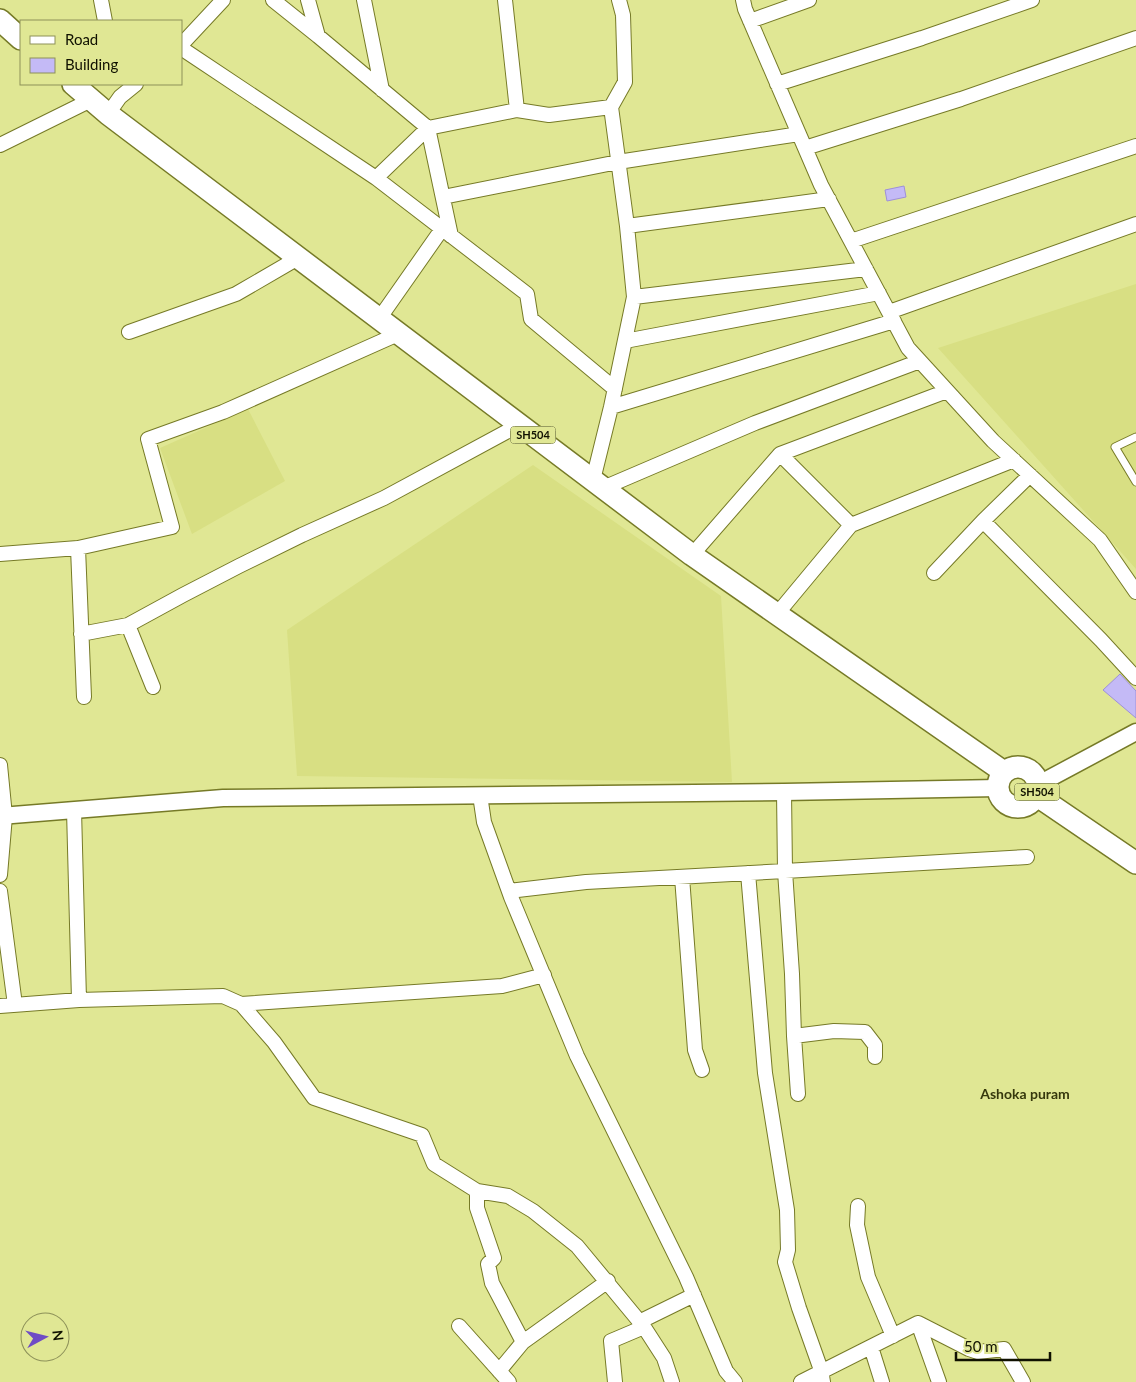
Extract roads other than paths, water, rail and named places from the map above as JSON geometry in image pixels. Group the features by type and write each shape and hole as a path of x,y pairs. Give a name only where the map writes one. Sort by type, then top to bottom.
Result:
{"main road":[{"path":"0,20 20,38"},
{"name":"SH504","path":"74,85 91,100 115,98 298,258 692,556 778,614 1001,780"},
{"name":"SH504","path":"1013,767 1024,768 1033,774 1036,790 1028,804 1017,807 1011,806 1002,799 1001,780 1013,767"},
{"name":"SH504","path":"1036,790 1136,862"}],"street":[{"path":"101,0 105,20"},
{"path":"182,46 210,5 223,0"},
{"path":"273,0 428,128 443,197 447,232 379,319"},
{"path":"308,0 318,36"},
{"path":"364,0 382,90"},
{"path":"505,0 517,110"},
{"path":"598,484 634,297 627,226 611,107 625,82 623,15 619,0"},
{"path":"742,0 777,84 829,199 908,348 993,441 1100,540 1136,592"},
{"path":"750,22 809,0"},
{"path":"777,84 922,38 1032,0"},
{"path":"805,148 960,99 1136,38"},
{"path":"182,48 376,178 527,294 530,319 615,389"},
{"path":"115,98 134,85"},
{"path":"0,144 91,100"},
{"path":"376,178 428,128 517,110 549,115 611,107"},
{"path":"443,197 618,162 799,134"},
{"path":"851,241 1136,146"},
{"path":"627,226 829,199"},
{"path":"612,407 891,316 1136,224"},
{"path":"129,332 236,294 298,258"},
{"path":"634,297 866,269"},
{"path":"625,341 879,293"},
{"path":"0,554 78,548 172,527 148,440 223,412 266,391 398,334"},
{"path":"598,484 920,361"},
{"path":"692,556 780,454 947,391"},
{"path":"81,634 128,625 263,555 384,498 519,425"},
{"path":"780,454 851,525"},
{"path":"778,614 851,525 1014,460"},
{"path":"934,573 982,521 1030,475"},
{"path":"982,521 1101,640 1136,678"},
{"path":"78,548 84,698"},
{"path":"128,625 154,687"},
{"path":"1036,790 1136,732"},
{"path":"0,765 2,816 0,875"},
{"path":"2,816 223,798 784,792 1001,780"},
{"path":"784,792 785,871 798,1094"},
{"path":"480,795 484,822 509,891 577,1056 649,1199 694,1295 726,1371 735,1382"},
{"path":"74,810 79,1000"},
{"path":"509,891 586,882 1028,857"},
{"path":"748,873 765,1072 787,1210 788,1250 785,1262 822,1376"},
{"path":"682,877 695,1050 702,1070"},
{"path":"0,891 15,1005"},
{"path":"241,1004 502,986 544,975"},
{"path":"0,1006 79,1000 223,996 241,1004 274,1042 314,1098 422,1135 434,1164 477,1191 508,1196 533,1211 577,1246 642,1324 664,1358 672,1382"},
{"path":"794,1036 834,1031 865,1032 875,1045 875,1057"},
{"path":"477,1191 478,1208 494,1258 488,1264 492,1283 523,1342"},
{"path":"858,1206 858,1225 868,1277 892,1336"},
{"path":"499,1371 523,1342 608,1281"},
{"path":"614,1382 611,1342 694,1295"},
{"path":"801,1382 822,1376 871,1347 918,1323"},
{"path":"918,1323 939,1382"},
{"path":"918,1323 968,1350 978,1352 1004,1349 1022,1382"},
{"path":"459,1326 509,1382"},
{"path":"871,1347 882,1382"}],"lane":[{"path":"1136,437 1116,447 1136,482"}],"district":[{"name":"Ashoka puram","path":"1025,1094"}]}
